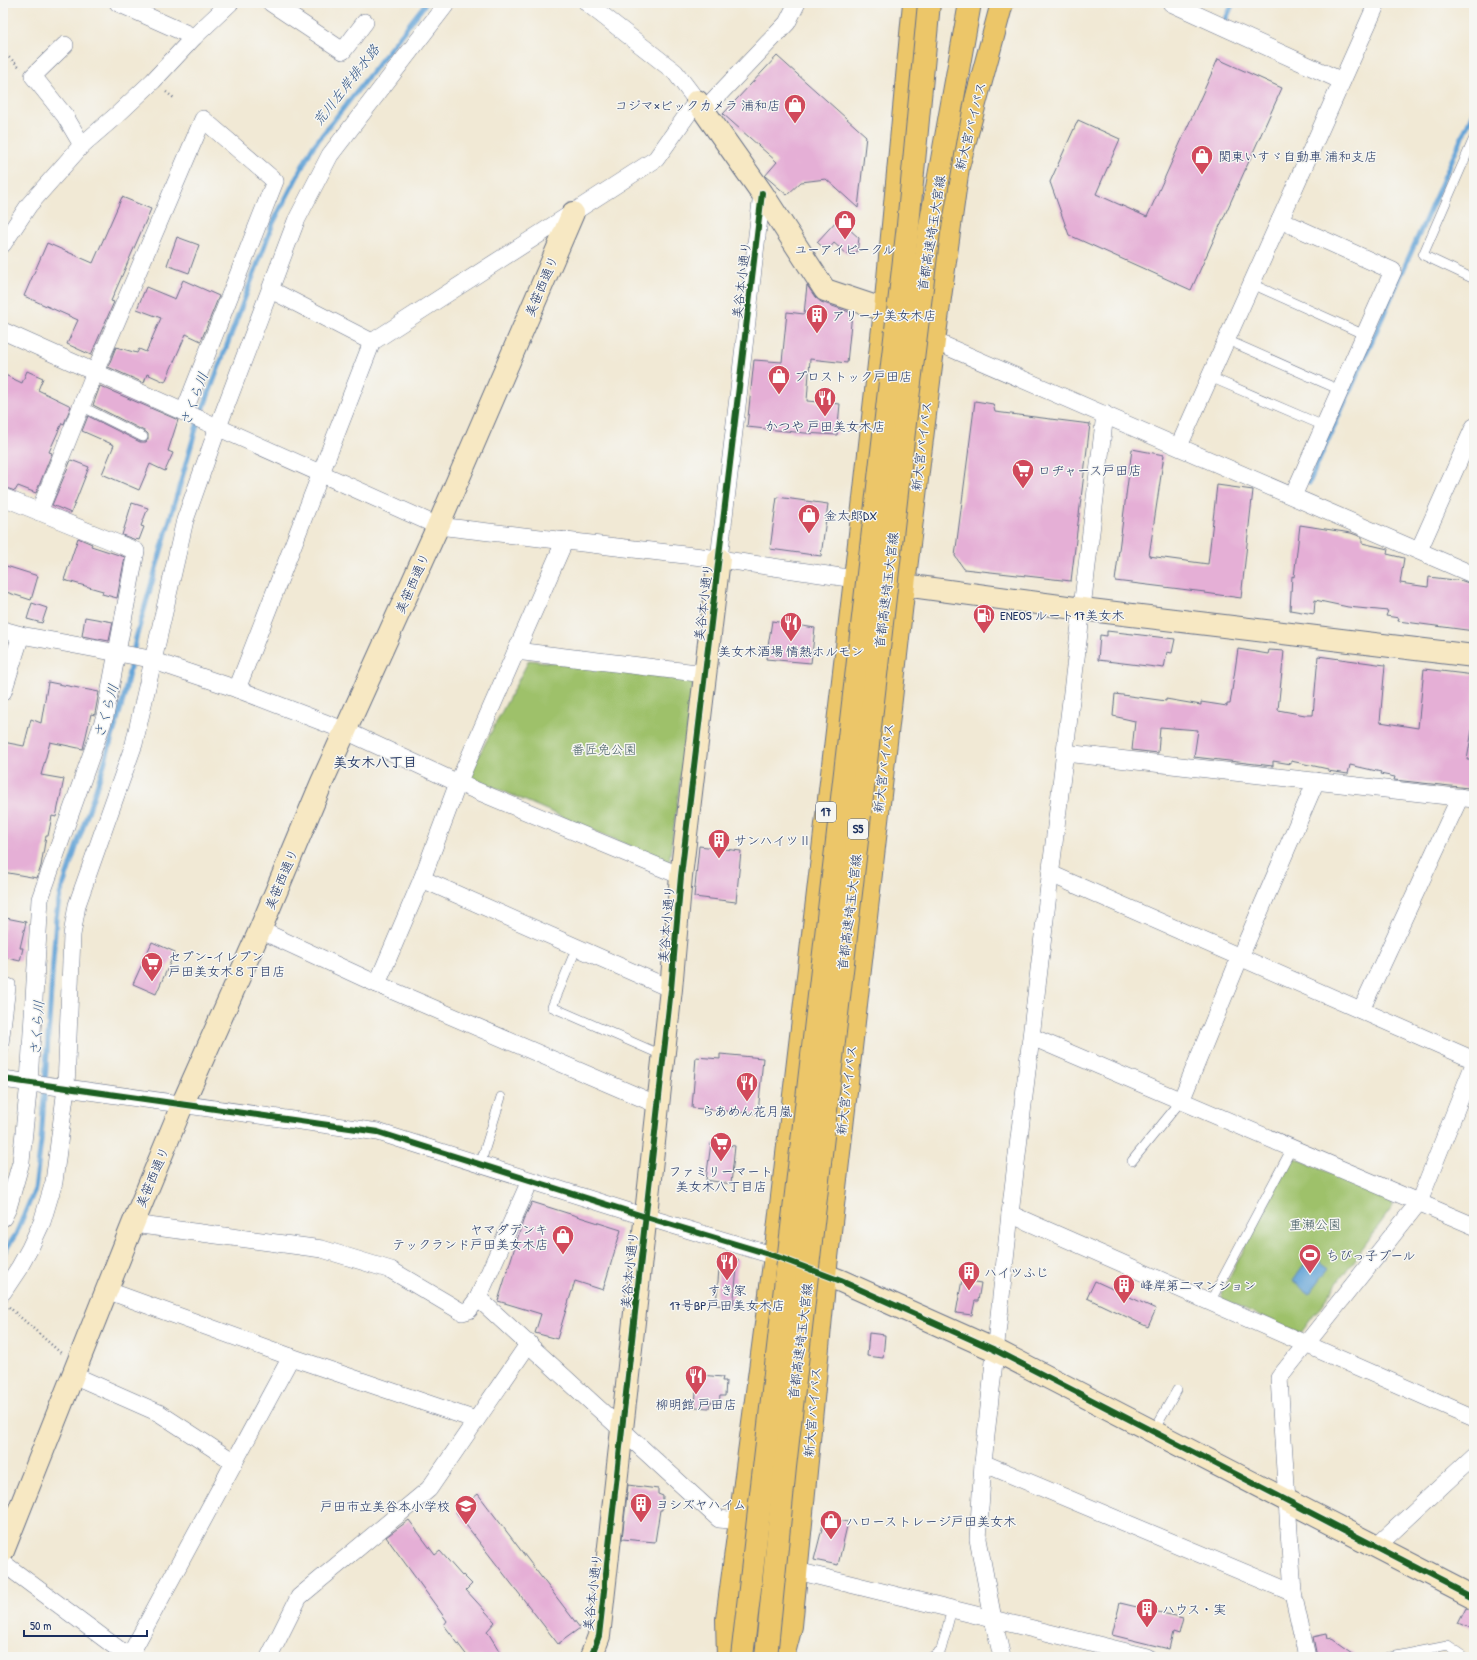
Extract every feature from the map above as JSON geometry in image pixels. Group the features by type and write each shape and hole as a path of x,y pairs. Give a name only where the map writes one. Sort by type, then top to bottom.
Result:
{"highway":[{"name":"17","path":"722,1657 774,1256 854,579 885,310 914,3"},
{"name":"首都高速埼玉大宮線","path":"766,1657 775,1464 906,240 929,3"},
{"name":"首都高速埼玉大宮線","path":"742,1657 775,1464 929,232 970,3"},
{"name":"新大宮バイパス","path":"783,1657 791,1626 825,1275 904,585 934,341 958,167 1002,3"},
{"path":"730,1657 738,1589 775,1464"},
{"path":"775,1464 786,1596 780,1657"},
{"name":"17","path":"727,1619 730,1657"},
{"path":"789,1657 791,1626"}],"street":[{"path":"118,3 194,37"},
{"path":"3,244 29,205 82,145 118,114 163,89 194,37 230,3"},
{"path":"271,3 343,51 365,22"},
{"path":"3,1292 19,1268 42,1222 54,1182 72,936 77,905 134,744 149,659 185,520 214,425 271,290 296,221 330,155 447,3"},
{"path":"587,3 676,72 762,193 824,290 885,310"},
{"path":"1171,3 1342,81"},
{"path":"1179,446 1377,3"},
{"path":"237,689 372,342 656,159 701,106 787,23 793,5"},
{"path":"65,45 34,76 65,116 82,145"},
{"path":"39,512 95,372 204,120 275,181 187,413"},
{"name":"美谷本小通り","path":"591,1657 598,1636 664,1056 681,876 762,193"},
{"name":"美笹西通り","path":"3,1551 106,1290 183,1103 346,731 438,526 573,213"},
{"path":"1280,220 1393,271 1293,496"},
{"path":"271,290 372,342"},
{"path":"3,331 438,526 719,559 854,579"},
{"path":"934,341 1474,575"},
{"path":"1002,1657 993,1619 978,1539 983,1463 1010,1214 1105,414"},
{"path":"1419,550 1474,427"},
{"path":"3,497 136,551 119,652 105,716 40,899 30,1083 21,1162 8,1208 3,1218"},
{"path":"377,984 422,879 458,783 565,540"},
{"path":"904,585 1082,609 1474,656"},
{"path":"3,630 21,635 119,652 149,659 237,689 346,731 458,783 681,876"},
{"path":"3,692 21,635"},
{"path":"516,651 705,674"},
{"path":"1065,753 1467,798 1361,1010"},
{"path":"1181,1101 1240,957 1316,781"},
{"path":"1051,874 1474,1060"},
{"path":"422,879 671,989"},
{"path":"260,930 377,984 658,1105"},
{"path":"1032,1037 1474,1226"},
{"path":"1307,1657 1293,1593 1279,1378 1419,1202 1474,1064"},
{"path":"3,1079 183,1103 378,1132 530,1181 774,1256 825,1275 995,1350 1474,1597"},
{"path":"133,1224 322,1249 391,1270 462,1312 469,1310 478,1298 530,1181"},
{"path":"1010,1214 1474,1418"},
{"path":"106,1290 291,1357 476,1420"},
{"path":"478,1298 529,1343 719,1519 740,1521"},
{"path":"268,1657 299,1597 429,1489 529,1343"},
{"path":"3,1562 129,1657 291,1357"},
{"path":"75,1370 159,1413 234,1462"},
{"path":"1377,1546 1474,1456"},
{"path":"983,1463 1293,1593"},
{"path":"797,1571 1147,1657"}],"lane":[{"path":"1473,143 1423,255 1474,279"},
{"path":"1252,284 1365,335"},
{"path":"1227,340 1340,390"},
{"path":"1210,377 1324,426"},
{"path":"81,406 144,437"},
{"path":"577,947 552,1006 664,1056"},
{"path":"3,981 10,984 11,987 3,1052"},
{"path":"480,1165 501,1097"},
{"path":"1132,1161 1181,1101"},
{"path":"1210,1302 1292,1148"},
{"path":"1153,1432 1177,1390"},
{"path":"932,1657 941,1650 952,1609"},
{"path":"1391,1657 1447,1646 1463,1657"}],"path":[{"path":"3,52 27,73 34,76"},
{"path":"3,1302 75,1370"}],"green space":[{"name":"番匠免公園","path":"529,660 694,679 669,863 468,776"},
{"name":"重瀬公園","path":"1296,1158 1391,1200 1393,1206 1301,1333 1222,1299 1221,1293 1291,1159"}],"water":[{"name":"ちびっ子プール","path":"1311,1255 1329,1268 1309,1294 1292,1281"}],"building":[{"name":"コジマ×ビックカメラ 浦和店","path":"777,56 866,136 858,208 826,179 801,182 787,195 765,176 777,162 723,114"},
{"path":"1218,59 1282,88 1191,290 1069,235 1050,182 1078,120 1120,139 1096,194 1147,217"},
{"path":"122,197 151,209 111,301 114,302 91,355 67,344 78,320 24,296 47,243 93,263"},
{"path":"838,219 859,238 857,252 847,254 834,243 827,251 817,242"},
{"path":"177,237 199,245 189,273 167,265"},
{"path":"183,280 219,296 201,341 186,334 165,382 147,374 144,383 108,367 116,347 137,353 139,349 146,352 161,318 137,309 146,287 175,299"},
{"path":"807,285 815,297 821,302 852,313 847,363 810,359 807,401 840,404 837,435 747,427 754,360 782,362 787,312 804,314"},
{"path":"27,371 43,378 38,390 71,406 64,424 62,423 49,452 52,453 36,493 18,486 15,491 3,487 3,374 22,383"},
{"path":"100,386 178,420 168,451 173,453 165,471 150,464 139,490 102,474 114,445 82,431 88,416 140,442 146,442 148,439 148,434 146,432 93,405"},
{"name":"ロヂャース戸田店","path":"975,401 993,404 995,412 1090,424 1071,581 964,569 955,556"},
{"path":"1132,449 1164,455 1149,556 1208,564 1217,485 1253,490 1241,598 1115,581"},
{"path":"71,460 89,467 71,513 52,505"},
{"path":"777,497 828,504 821,556 770,549"},
{"path":"132,503 148,508 141,526 144,527 139,540 122,535"},
{"path":"1300,525 1351,533 1362,537 1362,543 1388,549 1387,554 1404,558 1400,583 1428,587 1429,577 1463,581 1474,585 1474,631 1398,621 1399,618 1386,616 1388,611 1348,607 1315,600 1314,614 1290,610 1292,576 1294,577"},
{"path":"78,538 92,544 91,546 125,557 117,598 102,594 103,591 64,580"},
{"path":"3,565 38,576 31,600 3,591"},
{"path":"32,603 47,608 42,623 27,619"},
{"path":"85,617 113,622 109,641 82,636"},
{"name":"美女木酒場 情熱ホルモン","path":"772,621 815,628 811,663 766,659"},
{"path":"1107,631 1175,639 1172,653 1167,652 1164,668 1098,660 1100,635 1107,636"},
{"path":"1238,649 1268,654 1269,650 1284,651 1278,710 1305,715 1313,715 1318,656 1385,665 1380,722 1418,728 1424,669 1474,675 1474,731 1472,730 1467,760 1472,760 1469,788 1394,780 1395,777 1380,774 1381,772 1350,765 1348,774 1328,771 1328,769 1291,761 1291,764 1273,761 1273,766 1194,757 1198,730 1160,727 1158,753 1132,750 1135,721 1113,716 1115,694 1166,701 1166,699 1201,705 1201,702 1227,706 1227,704 1230,704"},
{"path":"48,682 99,692 95,715 91,714 83,749 50,742 41,775 64,779 56,817 52,816 48,836 46,836 41,866 37,878 3,872 3,742 24,746 31,719 41,723"},
{"path":"699,846 741,851 736,902 694,897"},
{"path":"6,918 26,922 20,948 23,948 20,961 3,957 3,933"},
{"path":"152,942 175,952 156,994 133,984"},
{"path":"720,1054 763,1058 758,1114 692,1108 696,1057 720,1059"},
{"name":"ファミリーマート 美女木八丁目店","path":"711,1143 735,1146 731,1184 706,1180"},
{"name":"ヤマダデンキ テックランド戸田美女木店","path":"532,1202 621,1230 603,1290 575,1281 557,1339 535,1333 541,1314 498,1301 523,1221"},
{"name":"すき家 17号BP戸田美女木店","path":"720,1257 738,1259 733,1307 716,1305"},
{"name":"ハイツふじ","path":"962,1280 981,1283 978,1301 975,1301 972,1315 956,1313"},
{"name":"峰岸第二マンション","path":"1095,1281 1156,1309 1148,1327 1087,1298"},
{"path":"869,1333 885,1335 883,1358 867,1356"},
{"path":"700,1375 723,1377 722,1381 726,1381 725,1396 720,1396 719,1403 710,1402 709,1408 695,1407 696,1392 699,1392"},
{"name":"ヨシズヤハイム","path":"628,1485 658,1489 658,1494 663,1496 662,1510 660,1510 655,1542 622,1539"},
{"path":"478,1494 580,1628 558,1644 456,1512"},
{"path":"825,1517 848,1522 838,1565 814,1560"},
{"path":"409,1520 435,1555 440,1551 462,1576 463,1575 472,1584 466,1590 495,1622 487,1631 503,1657 468,1657 444,1625 447,1621 386,1537"},
{"name":"ハウス・実","path":"1120,1603 1183,1618 1179,1634 1173,1632 1169,1649 1112,1635"},
{"path":"1466,1607 1474,1609 1474,1630 1458,1623"},
{"path":"1327,1634 1328,1639 1332,1638 1359,1657 1317,1657 1313,1637"}],"waterway":[{"name":"さくら川","path":"3,1254 16,1234 35,1189 41,1142 56,917 60,895 102,771 124,697 136,638 197,425 273,223 312,148 426,3"},
{"path":"1225,21 1233,3"},
{"path":"1309,483 1474,110"}],"cycle path":[{"path":"591,1657 599,1636 671,989 681,876 762,193"},
{"path":"3,1079 378,1132 646,1217 775,1256 841,1281 995,1350 1474,1597"}],"place":[{"name":"コジマ×ビックカメラ 浦和店","path":"795,124"},
{"name":"関東いすゞ自動車 浦和支店","path":"1202,176"},
{"name":"ユーアイビークル","path":"845,240"},
{"name":"アリーナ美女木店","path":"817,334"},
{"name":"プロストック戸田店","path":"779,396"},
{"name":"かつや 戸田美女木店","path":"825,418"},
{"name":"ロヂャース戸田店","path":"1023,490"},
{"name":"金太郎DX","path":"809,534"},
{"name":"ENEOS ルート17美女木","path":"984,634"},
{"name":"美女木酒場 情熱ホルモン","path":"791,642"},
{"name":"サンハイツⅡ","path":"719,860"},
{"name":"セブン-イレブン 戸田美女木８丁目店","path":"152,982"},
{"name":"らあめん花月嵐","path":"747,1102"},
{"name":"ファミリーマート 美女木八丁目店","path":"721,1162"},
{"name":"ヤマダデンキ テックランド戸田美女木店","path":"563,1256"},
{"name":"ちびっ子プール","path":"1310,1274"},
{"name":"すき家 17号BP戸田美女木店","path":"727,1282"},
{"name":"ハイツふじ","path":"969,1292"},
{"name":"峰岸第二マンション","path":"1124,1304"},
{"name":"柳明館 戸田店","path":"696,1396"},
{"name":"ヨシズヤハイム","path":"641,1524"},
{"name":"戸田市立美谷本小学校","path":"466,1526"},
{"name":"ハローストレージ戸田美女木","path":"831,1540"},
{"name":"ハウス・実","path":"1147,1628"}],"district":[{"name":"美女木八丁目","path":"375,762"}],"water label":[{"name":"荒川左岸排水路","path":"346,85"}]}
